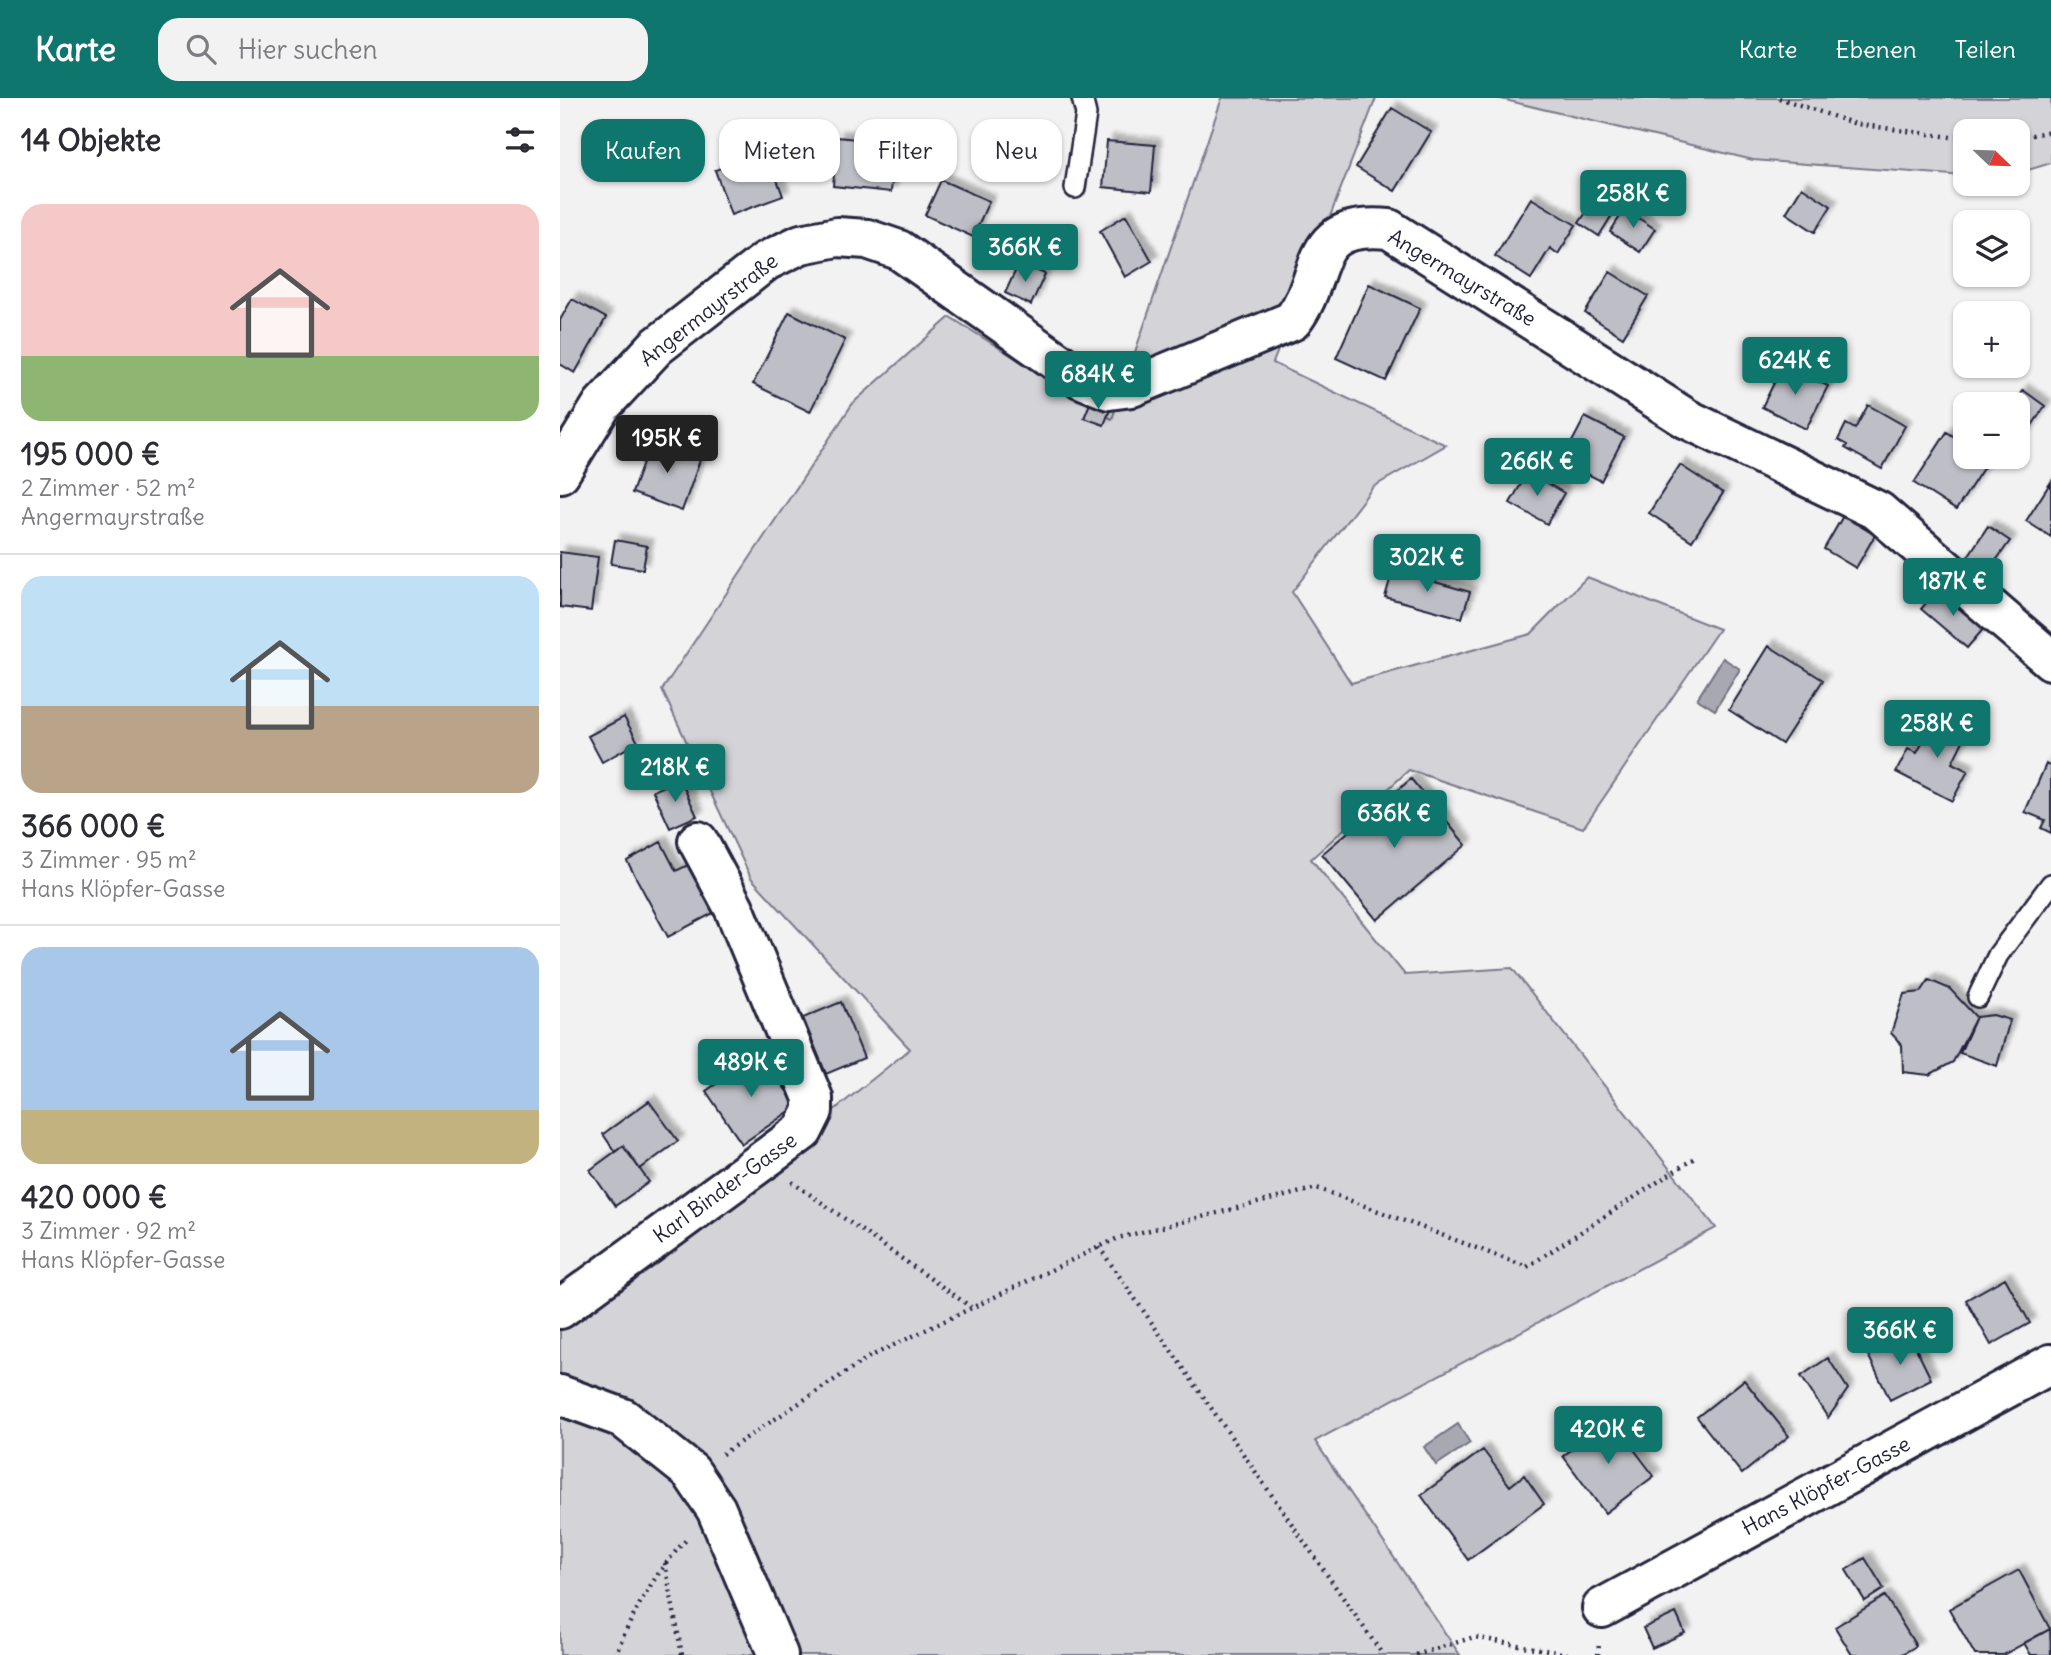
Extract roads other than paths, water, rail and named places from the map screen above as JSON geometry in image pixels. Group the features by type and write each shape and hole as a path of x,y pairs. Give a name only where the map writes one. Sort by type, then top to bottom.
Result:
{"street":[{"name":"Angermayrstraße","path":"560,473 602,405 656,347 766,261 801,244 837,237 867,239 899,250 1082,379 1109,390 1132,387 1292,321 1301,311 1320,255 1330,243 1347,232 1366,227 1389,229 1687,419 1878,510 2051,660"},
{"name":"Karl Binder-Gasse","path":"560,1309 803,1131 813,1111 813,1097 734,908 698,841"},
{"name":"Hans Klöpfer-Gasse","path":"1602,1608 2051,1364"},
{"path":"560,1395 623,1418 691,1472 716,1509 778,1655"}],"lane":[{"path":"1075,188 1086,114 1083,98"},
{"path":"1978,998 1998,956 2051,884"}]}
